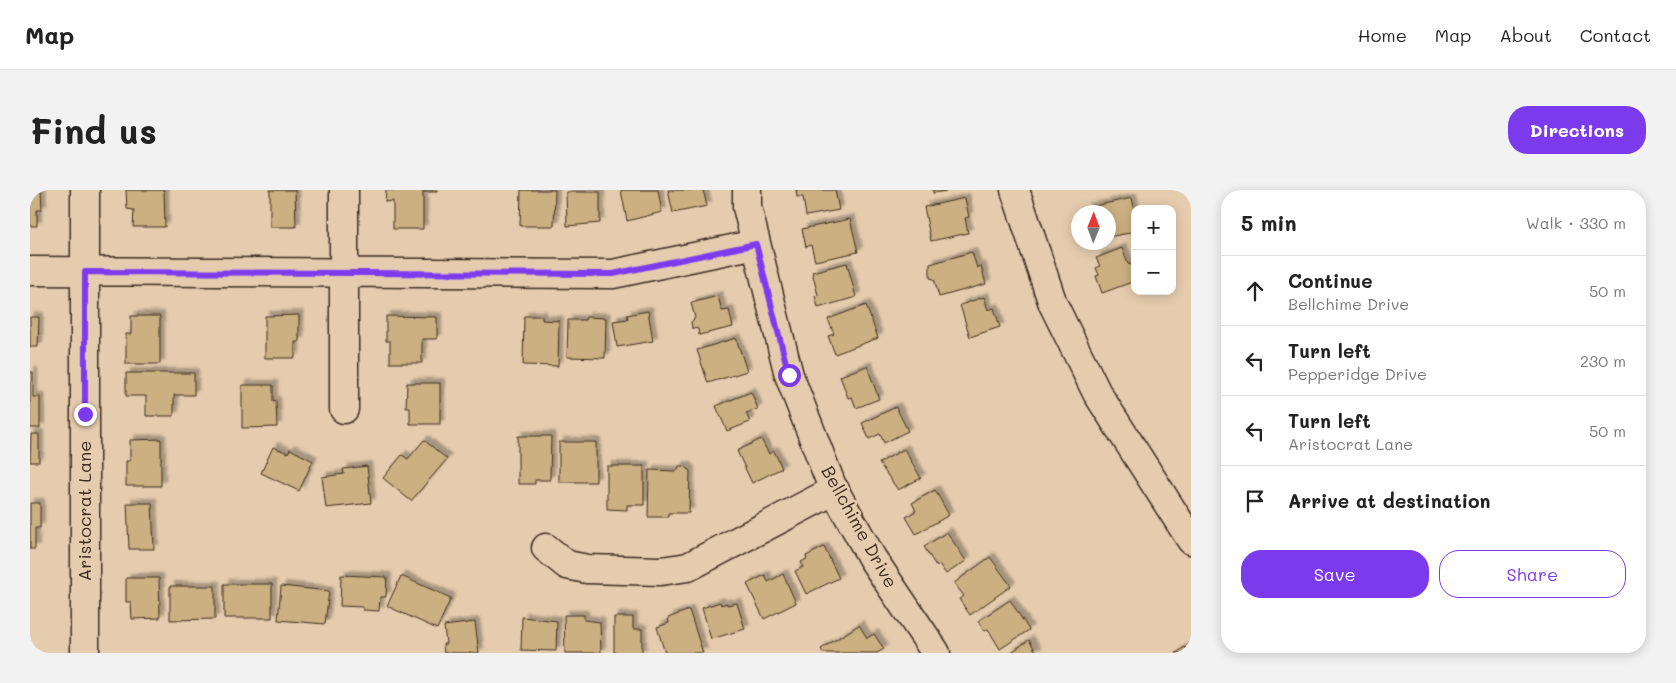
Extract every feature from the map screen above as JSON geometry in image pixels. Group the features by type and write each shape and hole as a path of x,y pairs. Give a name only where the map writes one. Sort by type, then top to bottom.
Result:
{"street":[{"name":"Aristocrat Lane","path":"84,653 85,190"},
{"path":"344,190 344,410"},
{"name":"Bellchime Drive","path":"747,190 747,207 789,375 835,490 872,558 936,653"},
{"path":"1015,190 1053,304 1097,393 1191,540"},
{"path":"30,272 613,274 756,244"},
{"path":"546,548 567,565 587,569 661,571 688,566 835,490"}],"building":[{"path":"30,190 41,190 42,210 37,210 37,226 30,226"},
{"path":"126,190 164,190 165,227 133,227 134,210 127,209"},
{"path":"270,190 295,190 296,227 270,227"},
{"path":"386,190 437,190 437,192 423,192 423,229 393,229 393,201 385,202"},
{"path":"521,190 555,190 554,226 520,226"},
{"path":"621,190 658,190 662,212 627,221"},
{"path":"668,190 703,190 707,206 673,213"},
{"path":"796,190 835,190 839,210 806,216 803,197 797,197"},
{"path":"933,190 953,190 933,193"},
{"path":"566,192 600,192 600,223 567,226"},
{"path":"965,198 969,217 965,218 968,233 931,241 924,207"},
{"path":"1132,198 1134,205 1131,205 1131,233 1116,236 1116,205 1099,205"},
{"path":"850,219 858,252 815,261 811,245 806,247 802,229"},
{"path":"1122,248 1128,264 1131,265 1131,282 1102,293 1096,276 1099,275 1096,268 1100,266 1096,258"},
{"path":"972,252 977,268 981,266 986,284 939,297 934,279 930,278 930,264"},
{"path":"847,263 856,297 818,308 815,296 818,295 812,272"},
{"path":"718,296 722,311 729,310 733,327 699,335 698,329 692,328 691,322 695,318 691,303"},
{"path":"984,297 988,310 994,308 1000,327 970,337 960,305"},
{"path":"866,305 878,338 835,354 828,336 834,334 828,319"},
{"path":"648,311 653,341 617,347 613,321 628,319 627,315"},
{"path":"299,315 299,342 295,342 295,358 265,358 265,316"},
{"path":"131,316 160,316 160,364 126,364 126,334 131,334"},
{"path":"386,316 437,317 437,339 422,339 422,363 390,363 390,341 386,341"},
{"path":"524,316 542,316 542,320 559,321 558,366 523,365"},
{"path":"30,317 39,317 38,347 30,347"},
{"path":"586,317 606,318 605,358 567,357 568,320 585,320"},
{"path":"736,338 747,371 708,383 697,350"},
{"path":"867,366 879,399 856,408 852,397 848,398 840,376"},
{"path":"30,372 33,372 33,397 40,397 40,428 30,428"},
{"path":"126,373 194,373 194,395 174,395 174,416 146,416 146,396 126,396"},
{"path":"407,383 440,383 440,424 410,424 410,408 406,408"},
{"path":"242,385 273,385 273,402 276,401 277,427 242,428"},
{"path":"751,392 758,409 746,413 750,422 727,431 716,406"},
{"path":"896,407 908,431 884,443 880,434 869,439 862,423"},
{"path":"31,434 39,434 39,462 30,462"},
{"path":"518,436 551,436 550,480 535,480 535,484 518,484"},
{"path":"161,439 161,486 126,486 126,461 130,461 130,440"},
{"path":"761,439 769,454 774,451 782,468 752,483 737,451"},
{"path":"424,440 447,459 411,501 383,478 402,455 408,459"},
{"path":"559,442 596,442 596,482 559,482"},
{"path":"273,447 288,453 290,449 313,461 299,491 261,473"},
{"path":"904,449 921,478 898,490 879,463"},
{"path":"367,466 371,503 326,508 322,477 344,474 343,469"},
{"path":"607,466 644,466 644,505 627,505 627,510 607,509"},
{"path":"679,466 685,466 690,471 689,513 668,513 668,517 648,517 649,470 677,471"},
{"path":"935,490 949,515 916,534 906,517 916,511 912,503"},
{"path":"30,503 40,503 40,528 35,528 35,549 30,549"},
{"path":"127,503 152,503 154,549 129,549"},
{"path":"947,532 966,561 946,574 939,564 936,566 924,547"},
{"path":"824,547 839,578 806,594 795,571 803,567 801,562 807,559 806,556"},
{"path":"990,557 1011,586 970,615 959,599 964,596 954,583"},
{"path":"783,574 796,603 764,619 747,584 765,575 768,582"},
{"path":"341,575 387,577 386,597 380,597 379,611 363,610 363,607 340,606"},
{"path":"401,576 451,598 437,629 387,606"},
{"path":"126,578 159,578 160,618 132,619 131,602 126,602"},
{"path":"224,584 272,584 272,618 224,618"},
{"path":"170,586 215,586 215,619 170,620"},
{"path":"281,586 329,591 325,624 278,620"},
{"path":"1010,600 1029,630 1000,649 988,629 985,631 978,621"},
{"path":"720,602 721,605 737,603 745,629 711,639 702,608"},
{"path":"689,610 703,653 665,653 657,627 669,623 668,618"},
{"path":"564,615 584,615 584,620 600,622 601,653 565,653"},
{"path":"522,617 557,621 556,651 521,650"},
{"path":"614,617 633,617 633,629 642,629 642,653 614,653"},
{"path":"475,622 479,653 444,653 443,644 446,644 444,626"},
{"path":"859,625 867,638 874,634 884,649 877,653 823,653 821,649"},
{"path":"1029,640 1037,653 1010,653"},
{"path":"1185,647 1189,653 1176,653"}],"route":[{"path":"85,414 85,272 498,272 613,274 756,244 789,375"}]}
